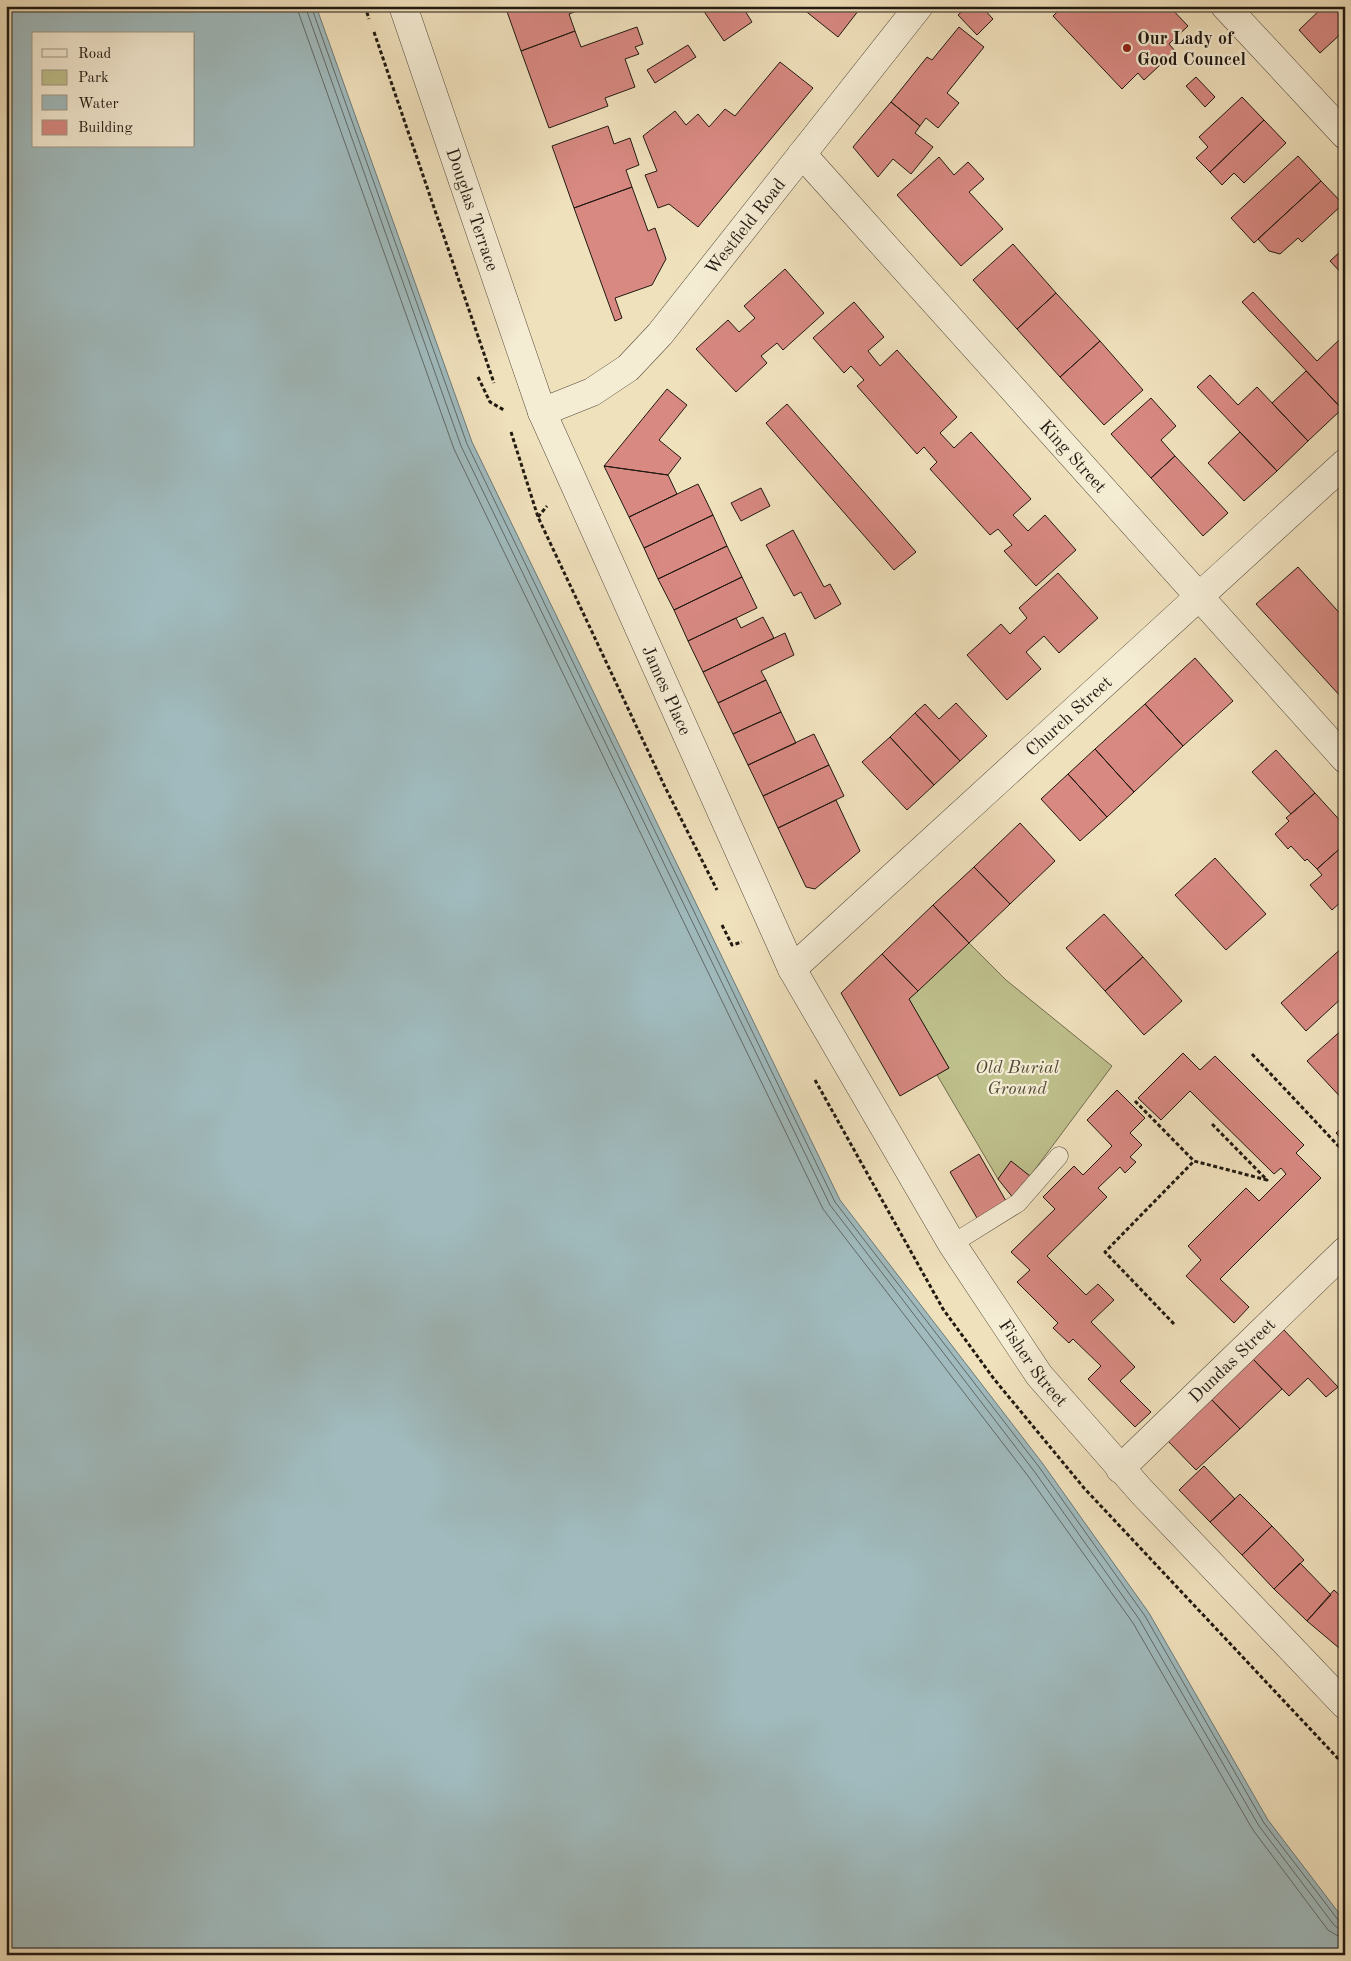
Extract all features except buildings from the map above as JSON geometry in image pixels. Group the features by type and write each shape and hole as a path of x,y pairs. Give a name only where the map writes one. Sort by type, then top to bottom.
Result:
{"street":[{"name":"Douglas Terrace","path":"403,6 542,412"},
{"name":"Westfield Road","path":"542,412 592,392 628,368 660,334 919,6"},
{"path":"1225,6 1345,135"},
{"name":"King Street","path":"802,154 1345,759"},
{"name":"James Place","path":"542,412 792,969"},
{"name":"Church Street","path":"792,969 1345,463"},
{"name":"Fisher Street","path":"792,969 952,1244 1039,1375 1120,1469 1345,1705"},
{"name":"Dundas Street","path":"1120,1469 1345,1251"}],"lane":[{"path":"952,1244 1018,1203 1058,1156"}],"path":[{"path":"478,377 490,402 505,410"},
{"path":"722,925 732,945 746,941"},
{"path":"1252,1054 1345,1153"},
{"path":"1135,1101 1194,1160 1267,1180 1212,1124"},
{"path":"1174,1324 1105,1252 1194,1160"},
{"path":"1340,1955 1345,1950"}],"green space":[{"name":"Old Burial Ground","path":"969,943 1006,980 1112,1066 1030,1176 1011,1162 998,1179 937,1075 949,1068 909,999"}],"water":[{"path":"6,6 316,6 472,442 840,1200 1043,1464 1149,1613 1268,1820 1345,1921 1345,1955 6,1955"}],"place":[{"name":"Our Lady of Good Councel","path":"1127,48"}]}
